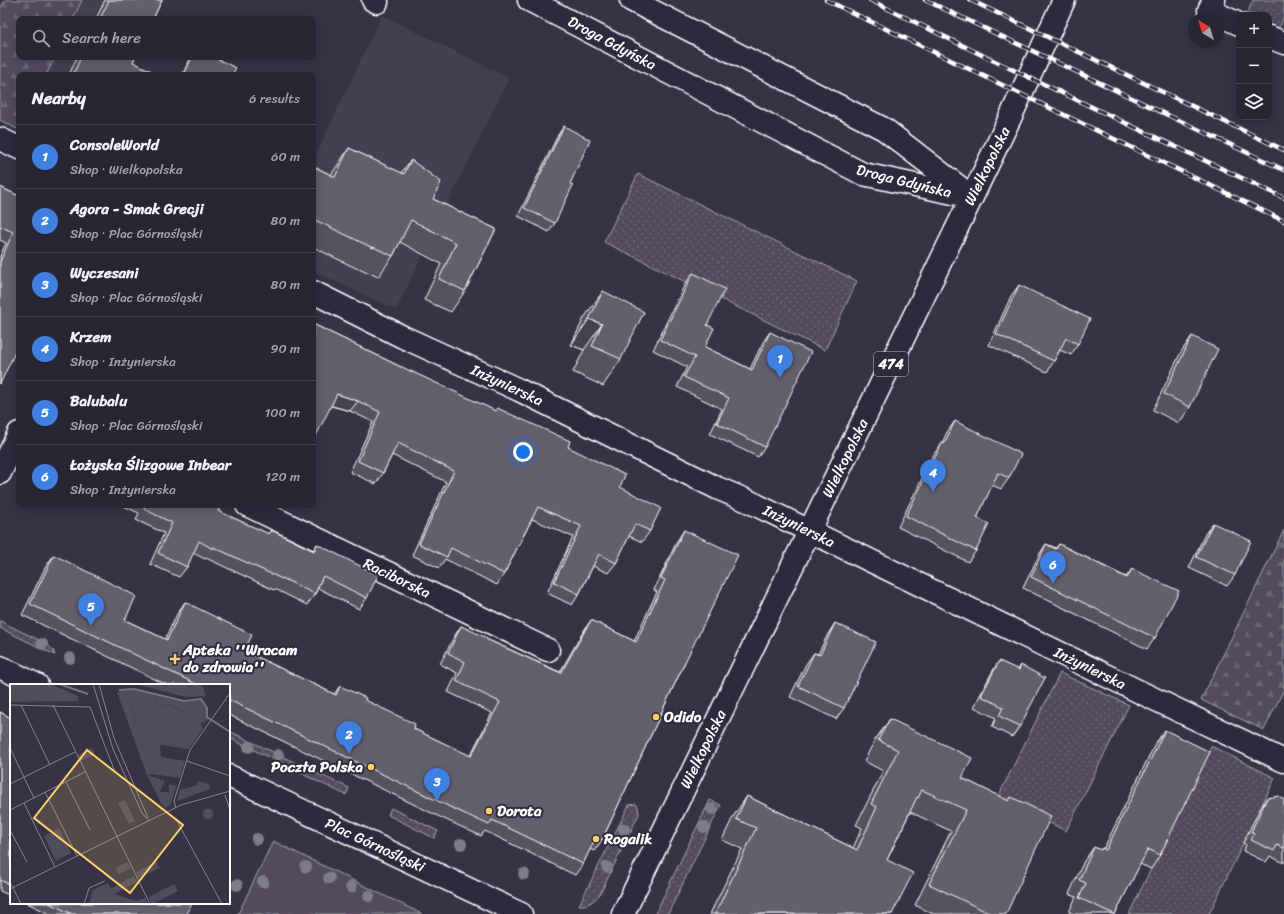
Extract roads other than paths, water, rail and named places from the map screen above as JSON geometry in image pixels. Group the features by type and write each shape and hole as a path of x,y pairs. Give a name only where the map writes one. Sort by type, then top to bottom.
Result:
{"street":[{"name":"Droga Gdyńska","path":"529,0 863,174 972,198"},
{"name":"Droga Gdyńska","path":"631,0 884,130 972,198"},
{"name":"Wielkopolska","path":"623,914 972,198 1064,0"},
{"path":"1211,5 1236,22"},
{"path":"1272,38 1284,44"},
{"path":"0,139 16,147"},
{"name":"Inżynierska","path":"316,294 403,337 519,390 717,488 748,501 1284,761"},
{"path":"0,473 16,439"},
{"name":"Raciborska","path":"253,508 548,650"},
{"path":"0,667 35,684"},
{"name":"Plac Górnośląski","path":"230,776 521,914"}],"railway":[{"path":"826,0 1284,221"},
{"path":"870,0 986,57 1284,198"},
{"path":"925,0 1284,170"},
{"path":"970,0 1284,150"}],"place":[{"name":"ConsoleWorld","path":"780,378"},
{"name":"Krzem","path":"933,492"},
{"name":"Łożyska Ślizgowe Inbear","path":"1053,584"},
{"name":"Balubalu","path":"91,626"},
{"name":"Apteka ''Wracam do zdrowia''","path":"175,659"},
{"name":"Odido","path":"656,717"},
{"name":"Agora - Smak Grecji","path":"349,754"},
{"name":"Poczta Polska","path":"371,767"},
{"name":"Wyczesani","path":"437,801"},
{"name":"Dorota","path":"489,811"},
{"name":"Rogalik","path":"596,839"}]}
